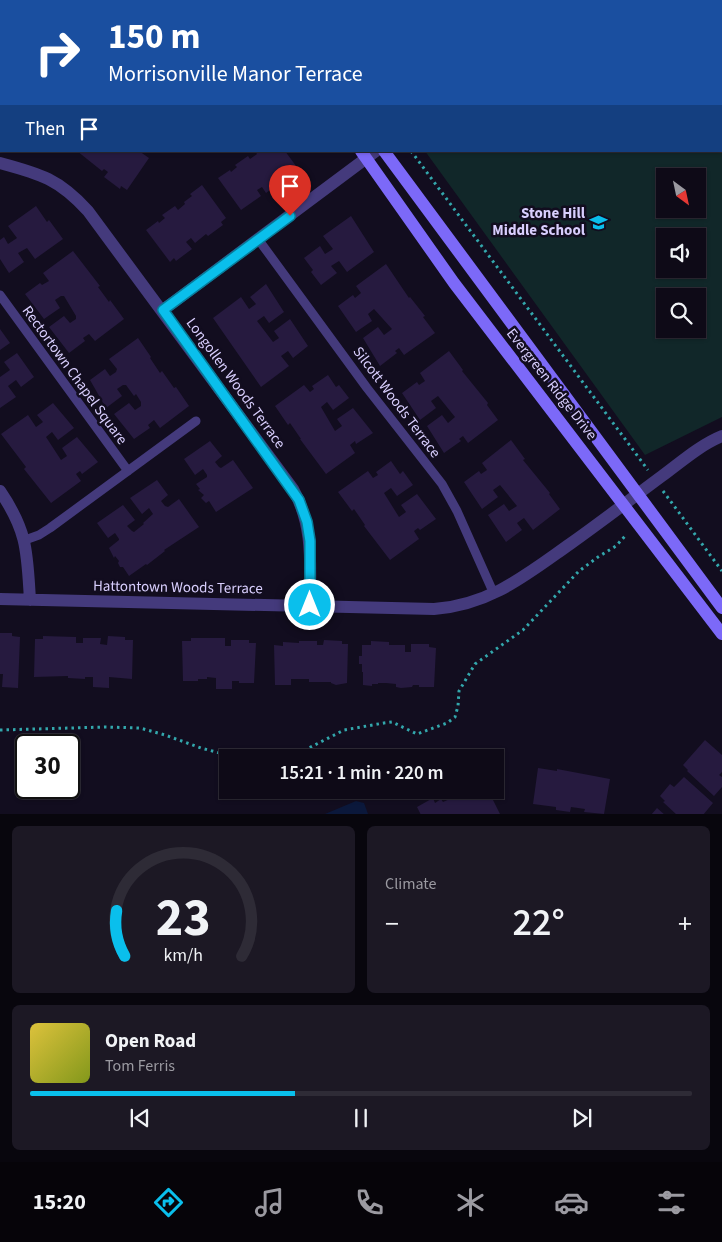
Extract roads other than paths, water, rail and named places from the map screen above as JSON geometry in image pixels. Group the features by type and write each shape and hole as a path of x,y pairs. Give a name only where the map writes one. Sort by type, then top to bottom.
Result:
{"street":[{"name":"Evergreen Ridge Drive","path":"385,152 722,608"},
{"name":"Evergreen Ridge Drive","path":"368,154 454,283 722,634"},
{"path":"163,310 368,154"},
{"name":"Longollen Woods Terrace","path":"0,163 38,173 50,179 70,192 98,223 163,310 299,500 307,522 310,541 310,605"},
{"name":"Hattontown Woods Terrace","path":"0,599 441,608 462,605 494,594 519,581 699,448 721,438"},
{"path":"0,491 16,518 25,540 30,600"}],"lane":[{"name":"Silcott Woods Terrace","path":"258,239 367,388 442,484 457,511 494,594"},
{"name":"Rectortown Chapel Square","path":"0,295 128,470"},
{"path":"25,540 39,535 50,528 196,421"}],"water":[{"path":"356,801 364,803 368,814 325,814"}],"place":[{"name":"Stone Hill Middle School","path":"599,222"}]}
